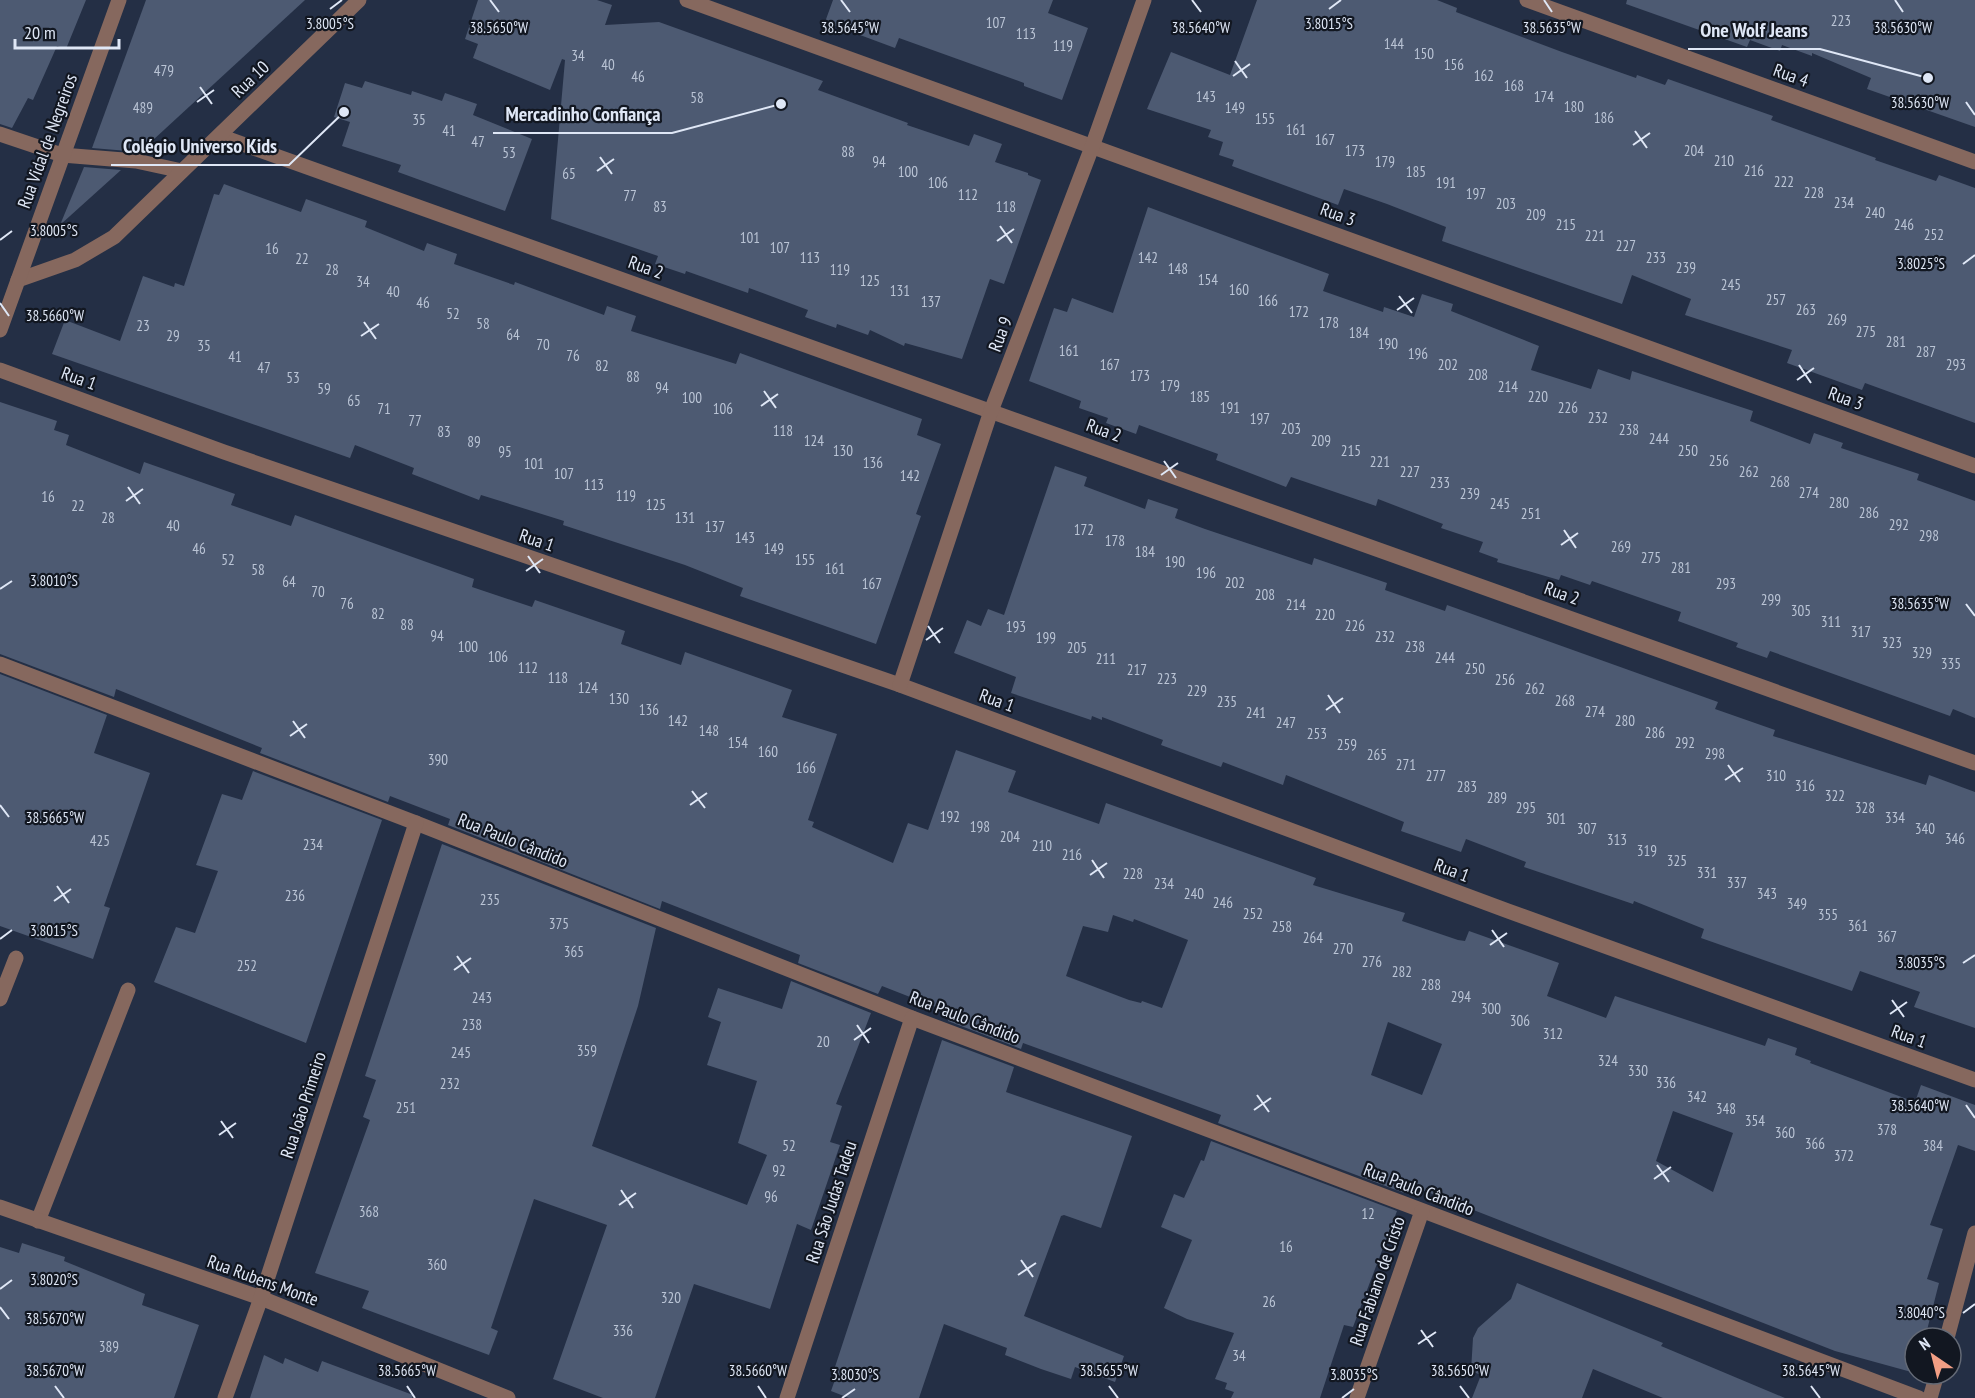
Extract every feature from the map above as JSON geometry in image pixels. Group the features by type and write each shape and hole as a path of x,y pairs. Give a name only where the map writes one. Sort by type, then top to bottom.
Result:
{"street":[{"name":"Rua Vidal de Negreiros","path":"0,330 119,0"},
{"name":"Rua 10","path":"18,280 93,252 114,237 359,0"},
{"name":"Rua 3","path":"687,0 1975,466"},
{"name":"Rua 9","path":"900,685 991,411 1092,147 1144,0"},
{"name":"Rua 4","path":"1527,0 1975,162"},
{"path":"0,134 62,154 136,160 182,171"},
{"name":"Rua 2","path":"220,135 1975,764"},
{"name":"Rua 1","path":"0,370 224,452 900,685 1508,912 1975,1080"},
{"name":"Rua Paulo Cândido","path":"0,664 416,823 912,1018 1919,1398"},
{"name":"Rua João Primeiro","path":"225,1398 261,1298 416,823"},
{"path":"0,999 16,958"},
{"path":"38,1221 128,990"},
{"name":"Rua São Judas Tadeu","path":"787,1398 912,1018"},
{"name":"Rua Rubens Monte","path":"0,1207 261,1298 508,1398"},
{"name":"Rua Fabiano de Cristo","path":"1357,1398 1422,1211"},
{"path":"1950,1326 1975,1233"}],"building":[{"path":"0,0 86,0 66,49 57,46 33,100 28,98 12,128 0,124"},
{"path":"146,0 305,0 140,152 92,148"},
{"path":"478,0 597,0 612,5 605,25 659,22 823,81 818,90 908,123 907,125 969,146 974,134 1002,144 995,162 1041,180 1004,284 990,279 962,359 905,343 904,346 870,330 868,335 837,324 836,328 805,317 808,310 749,288 748,293 686,271 685,274 655,264 658,256 551,219 565,60 562,59 550,90 473,58 478,44 465,39"},
{"path":"833,0 1053,0 1048,13 1088,28 1062,100 1024,86 1024,83 899,38 895,48 825,22"},
{"path":"1257,0 1437,0 1457,8 1456,12 1636,78 1637,75 1665,85 1668,79 1773,116 1771,120 1876,158 1875,160 1936,181 1939,175 1975,188 1975,423 1865,383 1862,390 1787,363 1792,350 1685,315 1691,299 1632,275 1622,304 1442,241 1446,227 1387,204 1344,189 1338,205 1232,166 1234,160 1219,155 1223,142 1208,137 1211,130 1147,109 1171,52 1230,75"},
{"path":"1627,0 1975,0 1975,127 1867,89 1871,78 1812,53 1812,56 1782,45 1780,51 1750,40 1747,47 1626,4"},
{"path":"365,81 411,95 412,91 442,101 445,93 477,104 473,115 532,139 505,211 398,172 401,165 342,146 350,122 334,117 345,83 362,88"},
{"path":"84,167 121,170 60,225"},
{"path":"224,184 301,212 306,199 367,221 365,227 424,251 427,243 457,254 454,264 514,285 515,282 604,315 607,306 636,316 631,331 736,364 740,353 922,419 917,435 941,444 916,514 921,516 876,644 740,596 743,588 685,565 563,525 564,521 481,495 479,500 412,474 414,468 355,445 350,458 52,354 65,320 120,341 143,276 174,287 175,283 184,286 214,194 219,195"},
{"path":"1148,207 1329,274 1323,291 1383,312 1384,307 1414,317 1422,294 1453,304 1451,311 1539,346 1531,370 1591,389 1598,369 1630,380 1632,371 1753,411 1750,421 1810,444 1814,433 1843,443 1841,448 1919,474 1917,480 1975,501 1975,718 1953,709 1950,716 1770,651 1767,658 1736,647 1738,643 1678,621 1681,612 1592,581 1590,585 1561,575 1559,580 1497,562 1498,559 1479,552 1483,542 1441,528 1443,524 1378,499 1376,506 1291,477 1286,487 1216,460 1218,454 1139,425 1136,434 1106,423 1108,418 1079,408 1081,401 1029,381 1054,308 1067,312 1072,298 1113,313"},
{"path":"0,402 57,421 54,430 69,435 66,445 140,474 144,462 235,494 231,505 291,526 295,515 474,579 472,587 532,607 535,600 625,631 621,644 681,665 685,652 792,690 782,717 837,734 808,820 814,822 812,827 893,863 908,823 928,830 956,750 1016,771 1008,792 1099,824 1106,803 1316,878 1313,885 1405,913 1402,921 1458,940 1465,941 1469,931 1559,963 1547,996 1606,1018 1615,996 1765,1046 1768,1038 1797,1048 1795,1055 1811,1061 1810,1063 1915,1102 1921,1085 1975,1105 1975,1151 1958,1145 1930,1225 1943,1229 1927,1279 1939,1283 1928,1326 1903,1326 1903,1370 1835,1351 1407,1184 1404,1193 1218,1123 1221,1115 1023,1043 1021,1049 948,1021 951,1013 882,986 878,994 798,963 800,955 662,901 660,909 448,825 450,819 390,796 388,802 260,753 262,748 116,689 114,697 0,654","holes":["1113,915 1133,922 1134,919 1188,940 1162,1008 1142,1001 1141,1003 1129,1000 1066,976 1083,926 1108,932","1388,1022 1442,1044 1422,1095 1371,1075","1673,1111 1733,1133 1713,1192 1656,1161"]},
{"path":"1055,466 1087,477 1084,486 1145,509 1148,499 1178,509 1175,518 1205,529 1312,565 1314,558 1387,583 1385,590 1445,611 1447,605 1718,702 1715,709 1775,730 1773,736 1926,785 1929,775 1975,792 1975,1028 1914,1007 1920,992 1860,971 1852,991 1701,938 1704,929 1634,901 1633,904 1524,867 1526,862 1466,839 1461,852 1401,831 1404,822 1286,775 1283,785 1223,762 1221,767 1161,745 1163,740 1102,717 1102,720 1092,716 1091,720 1011,693 1016,677 954,653 967,620 981,626 988,609 1004,615"},
{"path":"0,674 107,715 94,753 150,773 104,906 110,908 93,959 0,926"},
{"path":"253,771 382,820 306,1043 154,982 176,927 195,933 218,871 196,865 222,794 242,800"},
{"path":"442,844 656,928 638,1006 592,1146 747,1205 767,1155 738,1143 757,1081 707,1065 721,1022 708,1017 718,988 782,1009 791,981 871,1013 836,1104 842,1106 830,1142 840,1145 811,1230 797,1224 770,1309 694,1284 655,1398 603,1398 553,1379 607,1225 534,1199 491,1328 498,1331 489,1355 362,1308 369,1291 315,1273 370,1120 363,1117 376,1080 365,1076"},
{"path":"942,1040 1014,1067 1006,1092 1132,1136 1101,1228 1064,1215 1061,1216 1024,1316 1124,1356 1115,1382 1075,1367 1071,1379 1041,1369 1005,1355 1007,1348 944,1324 919,1398 849,1398 831,1391 838,1371 834,1370"},
{"path":"1211,1141 1397,1211 1353,1327 1344,1325 1320,1398 1231,1398 1234,1392 1225,1389 1227,1383 1215,1379 1234,1333 1187,1319 1164,1308 1192,1240 1161,1227 1174,1194 1184,1198 1201,1160 1204,1161"},
{"path":"22,1243 65,1257 64,1261 145,1294 142,1305 199,1325 174,1398 0,1398 0,1247 19,1253"},
{"path":"1517,1283 1663,1343 1661,1346 1785,1398 1663,1398 1593,1369 1582,1398 1472,1398 1481,1375 1471,1371 1473,1338 1478,1328 1511,1299"},
{"path":"264,1355 283,1364 285,1358 318,1372 322,1361 413,1395 412,1398 250,1398"}],"place":[{"name":"One Wolf Jeans","path":"1928,78"},
{"name":"Mercadinho Confiança","path":"781,104"},
{"name":"Colégio Universo Kids","path":"344,112"}]}
